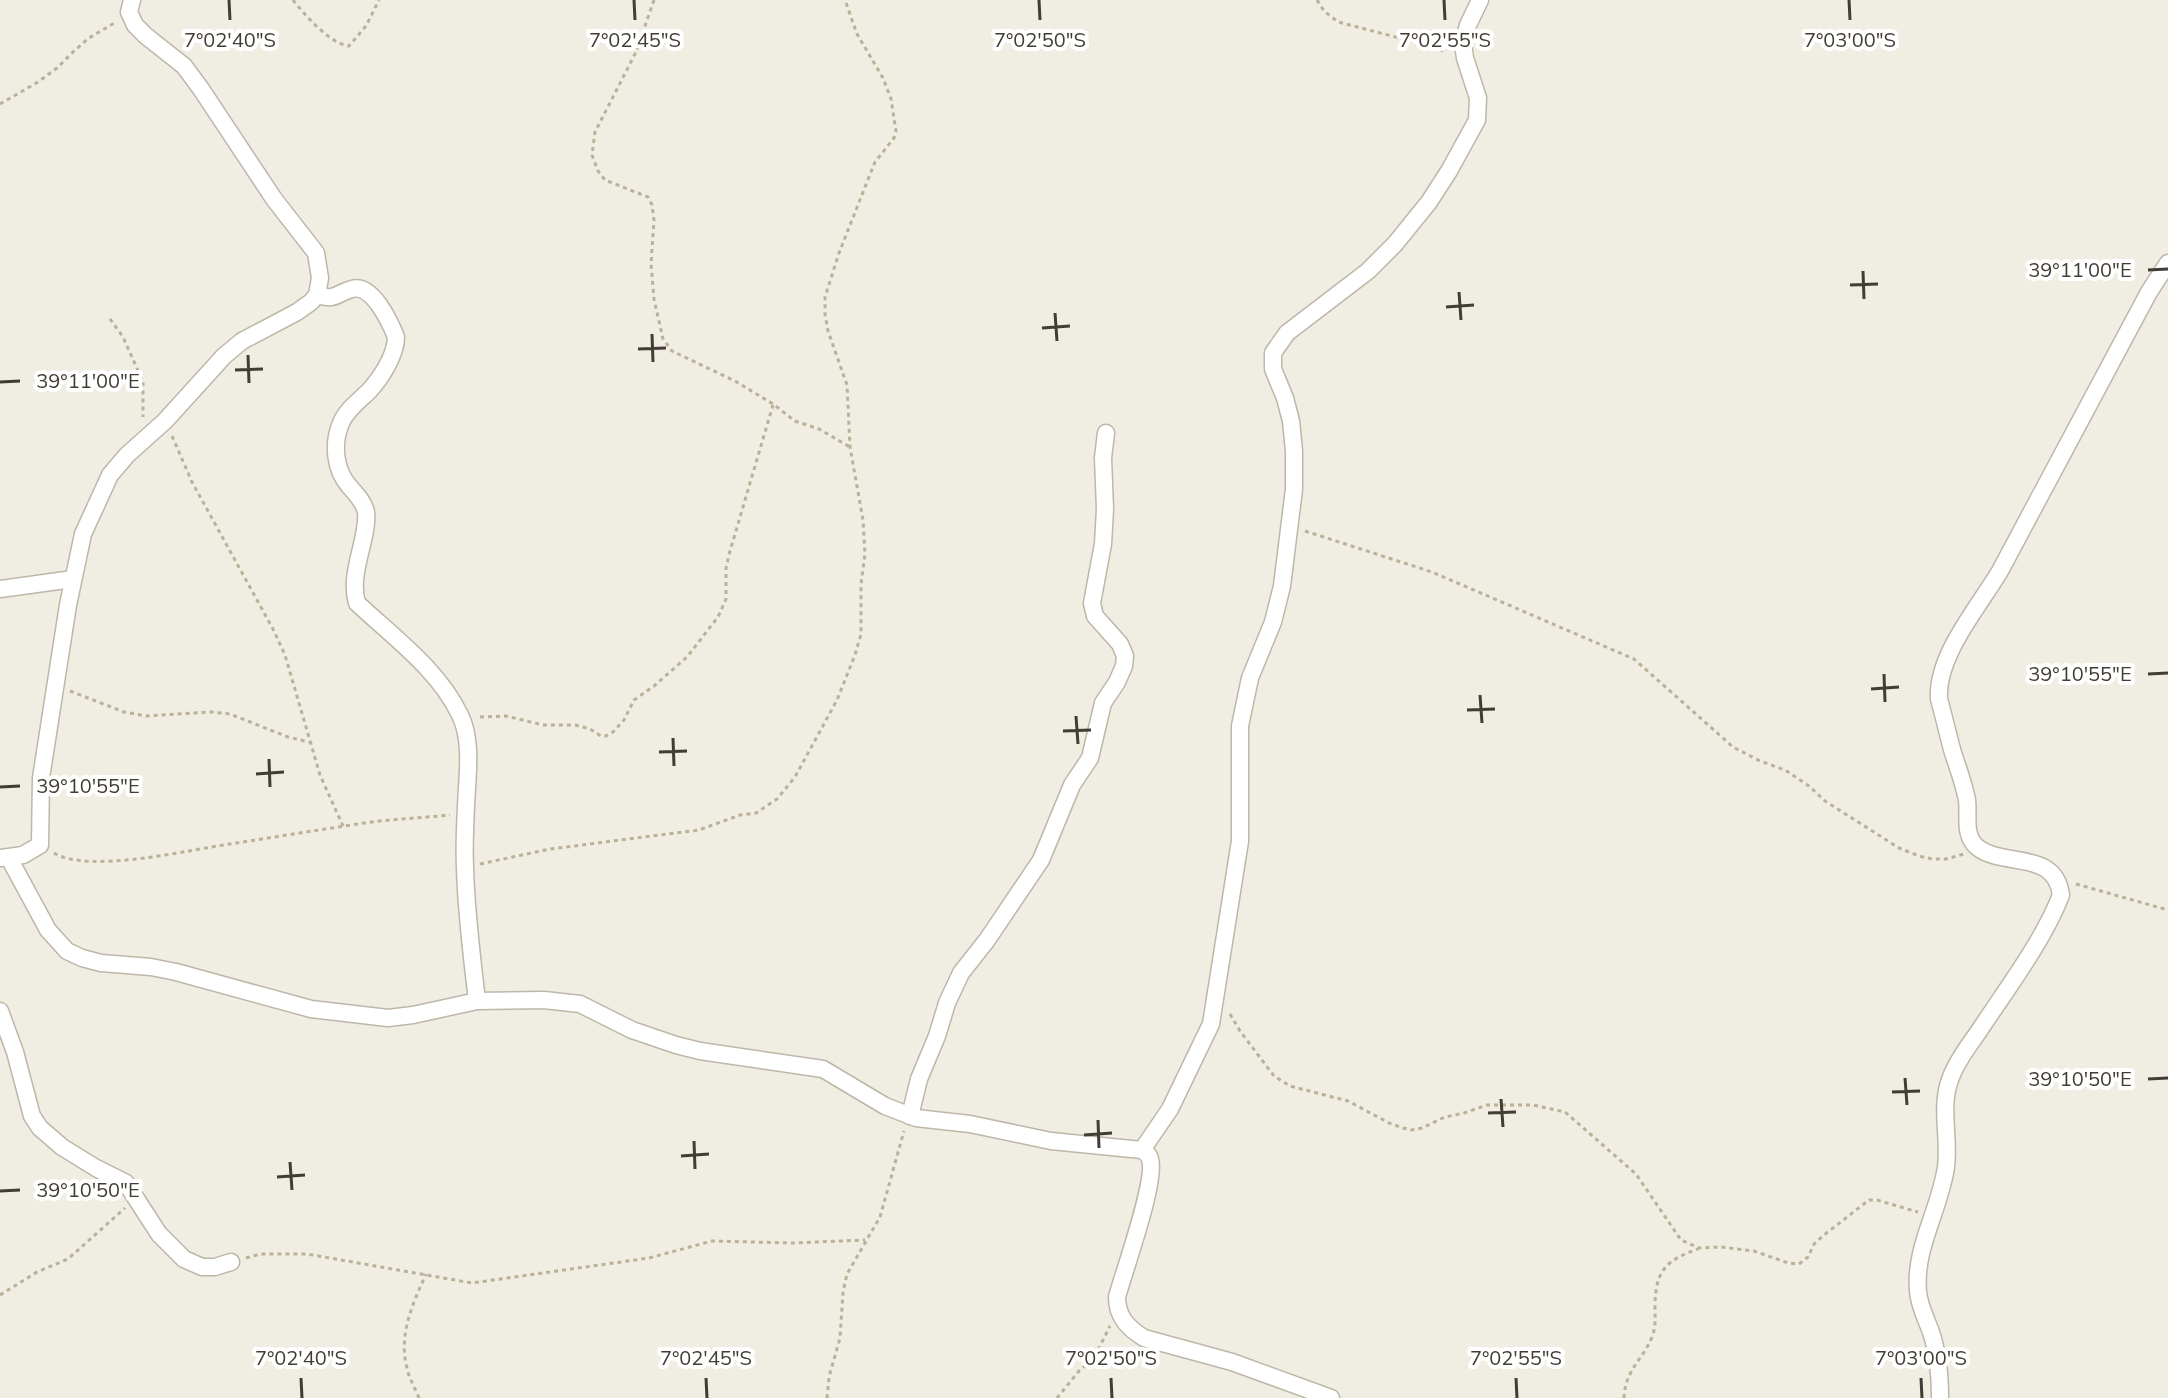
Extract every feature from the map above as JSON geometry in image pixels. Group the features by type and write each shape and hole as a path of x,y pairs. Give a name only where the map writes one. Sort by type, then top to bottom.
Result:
{"street":[{"path":"1142,1150 1170,1109 1205,1037 1211,1024 1217,990 1240,841 1240,726 1250,678 1273,622 1282,586 1294,489 1291,421 1273,369 1273,353 1287,333 1368,271 1413,224 1429,202 1477,120 1478,98 1463,44 1480,0"},
{"path":"131,6 135,25 184,66 274,199 316,253 320,278 317,295 297,312 242,341 224,356 165,421 127,455 110,475 83,534 41,778 40,845 23,855 4,858 48,930 67,951 82,958 176,972 311,1009 388,1018 477,1001 544,1000 580,1004 632,1030 676,1045 823,1069 885,1106 910,1116 936,1122 970,1124 1051,1141 1142,1150 1151,1160 1150,1185 1117,1297 1117,1308 1131,1330 1144,1338 1232,1362 1331,1398"},
{"path":"1940,1398 1937,1359 1919,1301 1917,1277 1946,1170 1947,1090 1951,1076 2055,910 2061,895 2056,880 2037,864 1995,856 1977,847 1971,839 1967,828 1967,800 1939,699 1938,684 1959,633 2000,571 2149,292 2168,263"},
{"path":"317,295 328,298 355,288 365,291 373,296 396,337 389,361 377,382 341,423 337,443 340,474 366,511 355,594 357,603 423,663 442,685 465,729 468,762 465,868 477,1001"},
{"path":"910,1116 919,1079 961,973 1041,860 1072,785 1090,758 1103,703 1124,666 1125,656 1120,644 1095,616 1092,603 1103,544 1106,433"},
{"path":"0,589 73,579"},
{"path":"0,1011 32,1116 40,1128 62,1147 126,1183 159,1234 184,1259 202,1267 231,1262"}],"path":[{"path":"293,0 332,39 349,46 366,26 379,0"},
{"path":"654,0 636,52 595,132 592,144 593,162 605,180 648,197 654,210 651,264 654,299 663,339 672,351 735,381 795,421 819,429 850,447"},
{"path":"465,868 550,849 699,830 740,815 756,813 777,799 795,777 837,700 861,634 861,584 865,554 863,520 850,447 847,385 828,331 825,297 875,162 896,131 891,99 883,78 857,34 845,0"},
{"path":"1317,0 1324,11 1338,22 1465,58"},
{"path":"0,104 57,68 89,38 131,6"},
{"path":"110,319 123,337 143,382 142,428 149,434"},
{"path":"460,715 506,716 543,725 575,725 601,736 620,726 634,700 687,657 723,609 730,551 773,404"},
{"path":"165,421 192,482 285,655 310,742 343,826"},
{"path":"1290,526 1432,572 1634,659 1733,747 1785,770 1825,801 1899,848 1919,856 1946,859 1958,857 1977,847"},
{"path":"56,685 124,712 146,716 211,712 230,714 288,737 310,742"},
{"path":"40,845 61,858 93,861 175,853 343,826 465,814"},
{"path":"2056,880 2168,910"},
{"path":"1217,990 1240,1031 1274,1076 1290,1086 1348,1101 1403,1128 1422,1128 1445,1117 1487,1105 1533,1105 1565,1112 1636,1174 1681,1240 1699,1248"},
{"path":"827,1398 829,1377 840,1338 847,1274 880,1217 899,1144 910,1116"},
{"path":"0,1295 37,1272 75,1255 137,1198"},
{"path":"1624,1398 1624,1385 1630,1370 1647,1348 1655,1328 1656,1286 1671,1260 1699,1248 1721,1247 1754,1251 1799,1264 1808,1257 1814,1244 1869,1200 1932,1216"},
{"path":"231,1262 260,1254 307,1254 481,1283 649,1258 712,1241 794,1243 865,1240"},
{"path":"419,1398 406,1366 404,1343 414,1301 426,1274"},
{"path":"1057,1398 1094,1358 1117,1308"}]}
